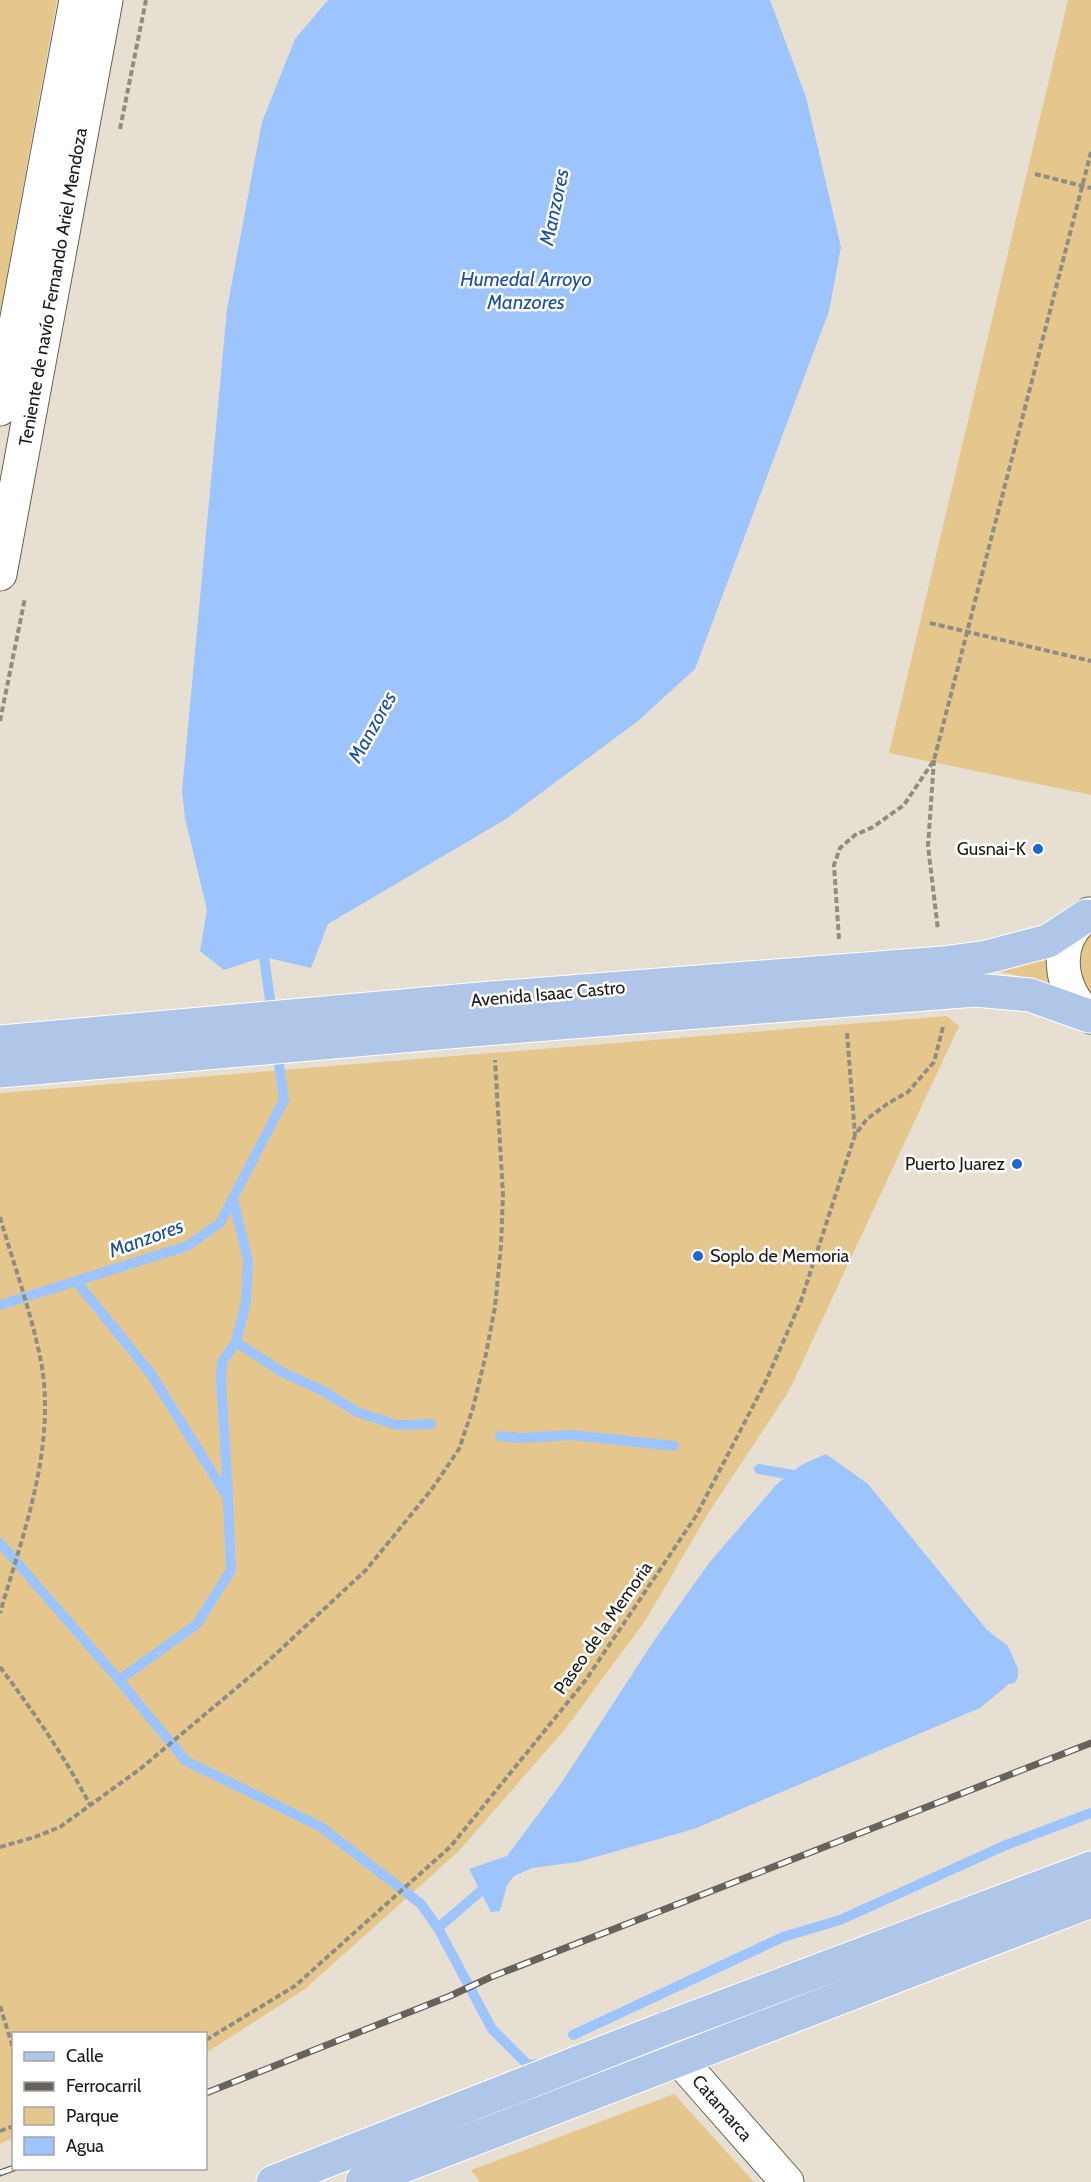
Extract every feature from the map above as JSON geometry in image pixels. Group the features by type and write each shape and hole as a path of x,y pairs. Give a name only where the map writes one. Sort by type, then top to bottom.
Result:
{"main road":[{"name":"Avenida Isaac Castro","path":"449,1017 493,1028 943,977 987,957 1048,941 1089,915"},
{"name":"Avenida Isaac Castro","path":"0,1071 209,1039 943,977 975,990 1030,995 1090,1017"},
{"name":"Avenida Isaac Castro","path":"0,1042 209,1039"},
{"path":"273,2182 666,2028 1091,1868"},
{"path":"362,2182 1091,1901"}],"street":[{"name":"Teniente de navío Fernando Ariel Mendoza","path":"0,409 76,0"},
{"name":"Teniente de navío Fernando Ariel Mendoza","path":"0,574 106,0"},
{"path":"1089,915 1072,932 1064,952 1063,969 1066,986 1075,1002 1090,1017"},
{"name":"Catamarca","path":"666,2028 679,2059 787,2182"}],"path":[{"path":"943,977 928,846 934,760 1091,152"},
{"path":"1035,174 1091,188"},
{"path":"930,623 1091,662"},
{"path":"836,894 834,864 840,848 904,805 934,760"},
{"name":"Paseo de la Memoria","path":"207,2039 295,1986 451,1846 585,1681 696,1516 766,1381 801,1301 855,1135 867,1119 908,1092 934,1062 944,1032 943,977"},
{"path":"0,1847 60,1827 140,1769 265,1664 366,1570 432,1489 459,1449 473,1408 486,1354 495,1306 501,1246 503,1194 493,1028"},
{"path":"0,1217 42,1369 45,1425 36,1487 0,1613"},
{"path":"0,1667 75,1776 90,1805"},
{"path":"0,2006 12,2045"}],"green space":[{"path":"0,0 57,0 0,313"},
{"path":"1068,0 1091,0 1091,795 889,753"},
{"path":"1091,928 1091,999 1075,982 1075,945"},
{"path":"1049,955 1050,983 997,971"},
{"path":"947,1016 959,1026 789,1391 709,1512 645,1621 566,1728 459,1851 305,1989 207,2052 207,2032 12,2032 12,2138 0,2144 0,1093"},
{"path":"674,2094 754,2182 480,2182 471,2170"}],"water":[{"name":"Humedal Arroyo Manzores","path":"328,0 770,0 806,97 841,247 829,311 695,669 638,721 506,819 328,924 311,968 264,957 224,970 200,951 207,910 185,818 182,791 227,309 262,122 295,39"},
{"path":"826,1454 868,1484 987,1630 1008,1646 1018,1669 1015,1683 1009,1684 980,1708 694,1829 578,1862 532,1868 514,1876 507,1885 500,1911 491,1912 469,1869 507,1856 562,1782 653,1642 709,1563 776,1485 801,1465"}],"waterway":[{"name":"Manzores","path":"271,945 264,957 272,1014"},
{"name":"Manzores","path":"0,1305 187,1246 220,1223 284,1100 277,1050"},
{"path":"233,1199 248,1260 246,1302 236,1342 282,1372 323,1391 357,1412 397,1425 431,1424"},
{"path":"76,1281 151,1374 228,1498 231,1570 197,1624 119,1680 186,1761 321,1827 421,1904 438,1928 492,2029 528,2065 541,2064"},
{"path":"228,1495 221,1379 222,1362 236,1342"},
{"path":"500,1436 521,1438 572,1435 674,1446"},
{"path":"759,1469 793,1475 801,1482"},
{"path":"0,1543 119,1680"},
{"path":"573,2035 783,1937 840,1920 1006,1845 1091,1813"},
{"path":"438,1928 490,1883"}],"railway":[{"path":"207,2093 450,1996 491,1977 1091,1743"},
{"path":"0,2173 12,2169"}],"place":[{"name":"Gusnai-K","path":"1038,849"},
{"name":"Puerto Juarez","path":"1017,1164"},
{"name":"Soplo de Memoria","path":"698,1256"}]}
